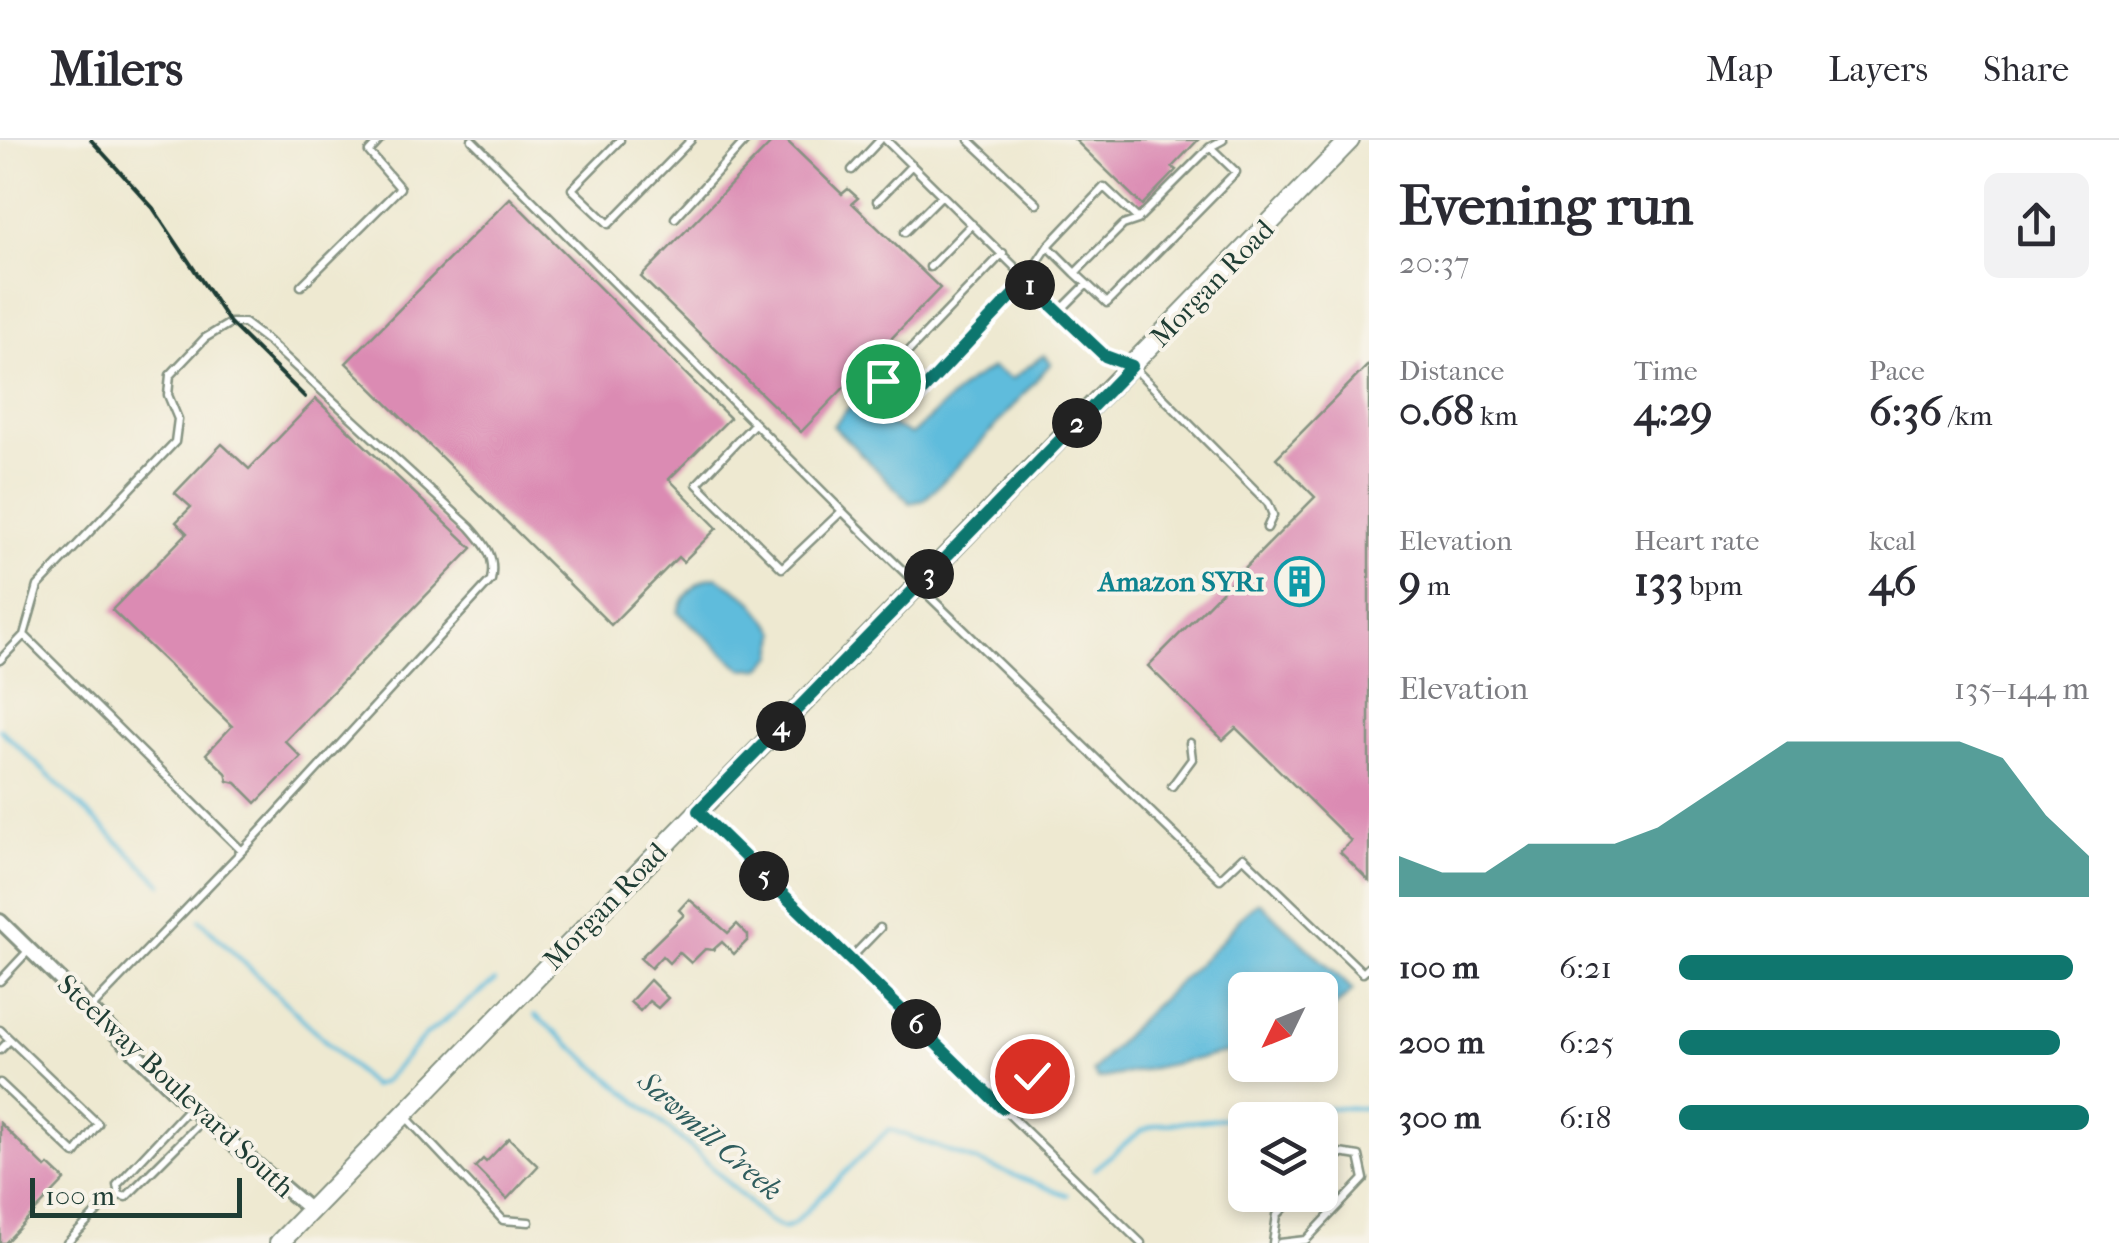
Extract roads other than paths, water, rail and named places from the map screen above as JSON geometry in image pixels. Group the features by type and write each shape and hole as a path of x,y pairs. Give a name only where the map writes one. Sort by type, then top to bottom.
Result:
{"street":[{"name":"Morgan Road","path":"278,1243 1350,140"},
{"name":"Steelway Boulevard South","path":"0,921 190,1106 310,1210"}],"lane":[{"path":"301,286 400,188 369,152 380,140"},
{"path":"472,140 754,424 1220,878 1243,857 1363,972 1369,966"},
{"path":"620,140 572,189 609,224 691,140"},
{"path":"675,218 746,140"},
{"path":"852,170 883,140 912,165 1105,356 1132,366 1268,503 1273,515 1267,528"},
{"path":"969,140 1037,204"},
{"path":"1076,273 1123,225 1138,220 1210,147 1223,140"},
{"path":"1048,246 1107,303 1236,172 1210,147"},
{"path":"877,201 912,165"},
{"path":"1002,253 885,376 885,387 903,403 913,401 1026,281 1048,246 1104,187 1138,220"},
{"path":"905,232 942,195"},
{"path":"930,267 972,224"},
{"path":"1060,312 1087,284"},
{"path":"0,660 24,635 38,586 175,442 178,419 168,395 170,376 205,338 230,323 244,323 268,342 470,528 487,546 494,565 490,580 242,851 91,1008"},
{"path":"754,424 697,484 782,568 842,510"},
{"path":"24,635 242,851"},
{"path":"1172,786 1192,758 1190,743"},
{"path":"698,811 1141,1243"},
{"path":"850,959 880,928"},
{"path":"0,981 30,950"},
{"path":"0,1030 98,1124 75,1154 0,1083"},
{"path":"0,1050 10,1040"},
{"path":"1002,1108 1032,1076"},
{"path":"120,1195 117,1185 190,1106"},
{"path":"403,1113 503,1220 529,1222"},
{"path":"67,1243 106,1203 120,1195 126,1197 204,1118"},
{"path":"1359,1156 1369,1146"},
{"path":"1338,1155 1359,1156"},
{"path":"1280,1212 1276,1243 1306,1240 1364,1179 1359,1156"}],"water":[{"path":"1044,355 1051,363 924,500 910,503 833,426 859,396 891,425 911,435 966,384 992,368 1012,379"},
{"path":"717,577 751,600 777,632 774,656 761,668 742,669 678,612 693,588"},
{"path":"1259,902 1334,972 1228,972 1228,1052 1098,1079 1093,1072 1123,1037"},
{"path":"1338,976 1353,990 1338,1004"}],"waterway":[{"name":"Sawmill Creek","path":"0,729 162,884"},
{"name":"Sawmill Creek","path":"200,920 372,1086 383,1082 427,1034 495,981"},
{"name":"Sawmill Creek","path":"535,1015 696,1152 767,1220 783,1228 792,1225 889,1129 1067,1195"},
{"name":"Sawmill Creek","path":"1094,1169 1141,1131 1157,1125 1328,1108 1369,1108"}],"railway":[{"path":"91,140 153,208 230,323 305,397"}],"place":[{"name":"Amazon SYR1","path":"1300,581"}]}
